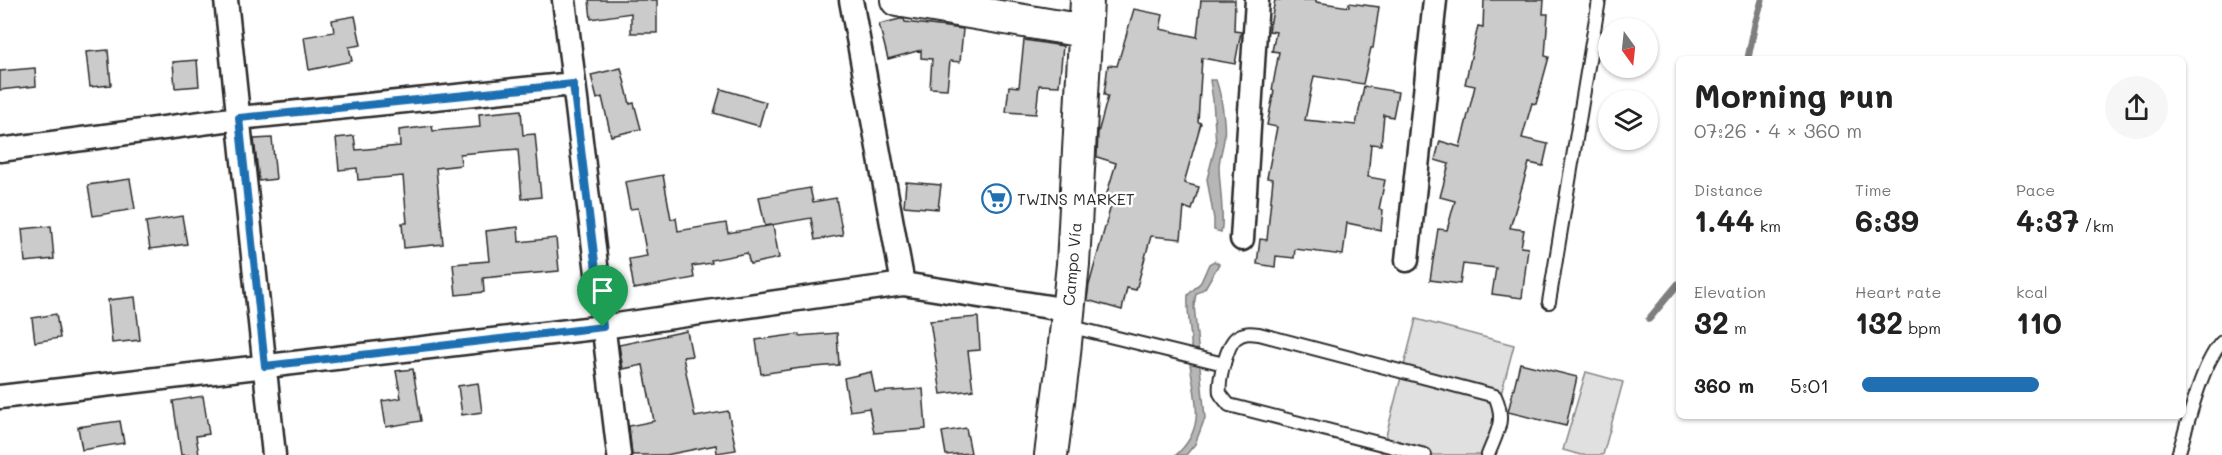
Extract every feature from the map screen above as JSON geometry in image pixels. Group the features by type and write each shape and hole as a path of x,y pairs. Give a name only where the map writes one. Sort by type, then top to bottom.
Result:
{"street":[{"path":"226,0 274,455"},
{"path":"564,0 619,455"},
{"path":"851,0 903,284"},
{"path":"897,0 1084,31"},
{"name":"Campo Vía","path":"1051,455 1068,318 1079,166 1087,0"},
{"path":"1242,239 1257,0"},
{"path":"1407,260 1435,0"},
{"path":"0,150 239,118 573,84"},
{"path":"0,396 603,327 903,284 1068,318"}],"lane":[{"path":"1549,302 1599,0"},
{"path":"1068,318 1224,364"},
{"path":"1425,455 1228,405 1220,392 1224,364 1233,341 1247,332 1259,334 1495,396 1501,409 1501,420 1488,455"},
{"path":"2178,455 2203,378 2216,349 2222,342"}],"shaded area":[{"path":"1210,80 1216,80 1224,125 1219,167 1221,232 1214,230 1207,179 1216,144"},
{"path":"1214,261 1219,264 1205,288 1196,294 1194,305 1205,418 1195,444 1186,455 1176,455 1186,445 1192,434 1196,412 1190,364 1188,295 1201,282 1209,264"},
{"path":"1416,319 1514,345 1485,455 1381,455"},
{"path":"1586,372 1623,382 1603,455 1581,455 1563,450"}],"building":[{"path":"589,0 657,0 657,33 631,33 631,13 591,19"},
{"path":"1201,0 1235,0 1234,31 1241,32 1235,64 1202,58 1198,122 1201,123 1184,183 1199,187 1192,210 1184,207 1181,239 1151,236 1136,290 1127,288 1122,310 1087,300 1112,202 1105,200 1116,163 1097,157 1098,133 1108,96 1104,95 1108,65 1117,66 1134,9 1163,15 1160,29 1197,37"},
{"path":"1275,0 1316,0 1316,2 1349,7 1349,3 1379,7 1373,48 1371,48 1363,84 1314,76 1305,120 1356,125 1364,86 1398,92 1393,117 1384,115 1381,145 1371,144 1368,177 1385,180 1379,209 1383,210 1381,230 1347,223 1343,255 1295,249 1294,258 1276,256 1275,267 1257,264 1260,239 1267,240 1273,179 1267,178 1277,127 1267,125 1279,52 1272,51 1276,32 1269,31"},
{"path":"1484,0 1544,0 1543,14 1548,14 1545,56 1549,57 1536,104 1532,103 1522,138 1548,144 1543,166 1529,163 1510,228 1524,230 1521,247 1528,248 1522,298 1492,294 1496,268 1463,264 1460,284 1430,280 1438,229 1447,230 1455,201 1440,197 1449,164 1435,160 1440,141 1460,147 1475,86 1465,84 1478,26 1483,27"},
{"path":"355,16 361,45 349,47 352,61 309,70 304,37 334,32 332,20"},
{"path":"904,19 905,22 963,29 960,62 950,61 947,89 930,88 932,59 921,58 921,50 888,59 879,24"},
{"path":"1024,40 1063,46 1059,86 1039,85 1036,114 1006,112 1009,86 1019,87"},
{"path":"108,50 111,85 90,87 86,52"},
{"path":"197,60 199,86 175,88 173,62"},
{"path":"35,68 36,86 0,90 0,71"},
{"path":"621,68 630,104 634,103 641,129 611,136 602,97 597,99 591,75"},
{"path":"721,89 766,102 759,126 714,113"},
{"path":"521,110 523,135 535,134 541,197 522,199 518,149 460,154 461,165 436,168 443,244 404,248 402,223 407,223 403,176 358,180 357,168 339,170 336,138 354,136 356,150 400,146 399,130 432,126 433,131 480,127 479,114"},
{"path":"272,138 276,179 259,181 254,139"},
{"path":"663,175 671,219 676,218 678,231 726,223 728,233 773,225 779,258 750,264 747,253 711,260 712,263 692,266 694,278 634,289 629,259 647,256 638,208 630,209 625,182"},
{"path":"130,179 135,209 93,216 88,185"},
{"path":"906,182 941,185 938,209 904,206"},
{"path":"810,188 813,202 836,198 843,235 815,240 811,218 765,226 759,197"},
{"path":"182,216 187,244 150,249 146,222"},
{"path":"51,226 54,259 25,262 22,229"},
{"path":"518,227 519,242 556,238 559,271 483,278 484,292 456,295 453,264 489,261 486,231"},
{"path":"135,297 140,340 112,343 108,300"},
{"path":"56,314 60,338 35,342 32,318"},
{"path":"978,317 980,350 968,351 973,390 941,394 930,321"},
{"path":"687,331 692,356 683,357 695,417 728,411 736,450 717,453 716,445 666,455 632,455 629,426 654,421 643,365 623,369 619,345"},
{"path":"837,333 839,365 761,374 756,340 799,334 799,336"},
{"path":"1520,363 1577,377 1566,426 1508,412"},
{"path":"413,369 421,421 386,427 382,401 401,398 396,371"},
{"path":"871,372 875,392 923,389 926,429 874,433 869,408 850,411 844,378"},
{"path":"478,383 482,412 462,415 458,386"},
{"path":"203,396 209,434 196,436 199,455 181,455 173,401"},
{"path":"120,421 124,443 82,450 78,427"},
{"path":"966,428 971,453 946,455 942,432"}],"waterway":[{"path":"1748,56 1762,0"},
{"path":"1649,319 1676,286"}],"place":[{"name":"TWINS MARKET","path":"996,199"}],"route":[{"path":"573,84 603,327 265,366 239,118 573,84"}]}
